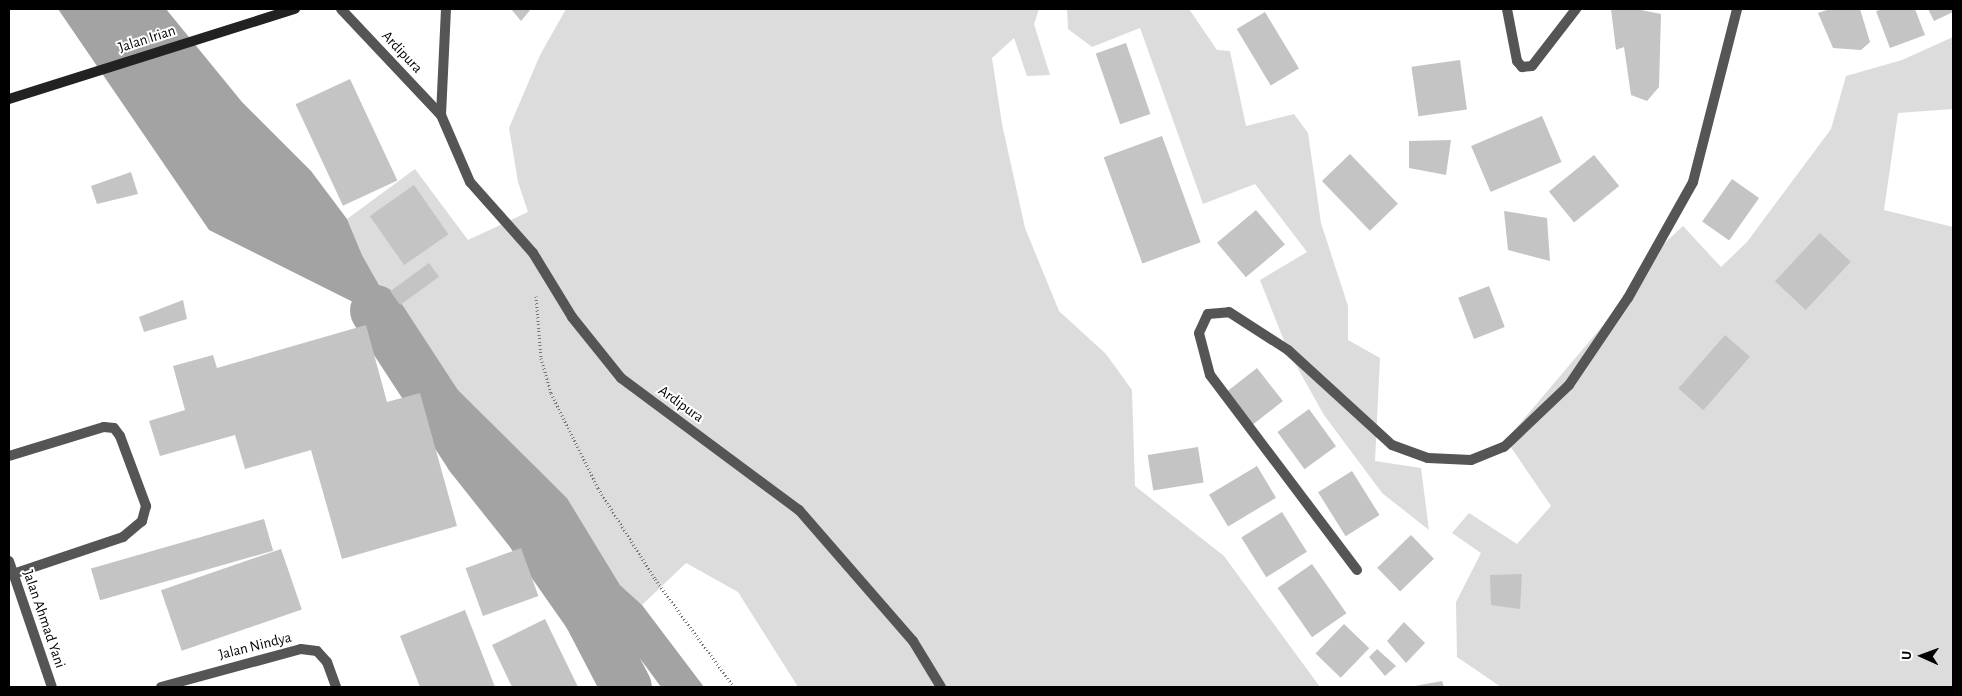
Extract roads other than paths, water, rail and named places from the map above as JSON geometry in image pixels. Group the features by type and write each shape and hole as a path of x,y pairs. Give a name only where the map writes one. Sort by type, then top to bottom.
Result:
{"main road":[{"name":"Jalan Irian","path":"9,99 197,38 295,9"}],"street":[{"name":"Ardipura","path":"341,9 441,115 470,182 533,253 572,317 621,378 799,510 913,641 941,687"},
{"name":"Ardipura","path":"441,115 446,9"},
{"path":"1507,9 1517,61 1522,67 1532,66 1576,9"},
{"path":"1357,570 1210,375 1198,333 1208,314 1229,312 1288,350 1392,444 1428,458 1471,460 1504,447 1570,384 1628,298 1693,182 1737,9"},
{"path":"9,456 104,426 114,428 120,436 146,506 142,521 123,537 13,574"},
{"name":"Jalan Ahmad Yani","path":"9,561 52,687"},
{"name":"Jalan Nindya","path":"161,687 301,649 317,651 327,662 336,687"}],"waterway":[{"path":"375,310 470,456 532,534 588,614 626,687"}]}
